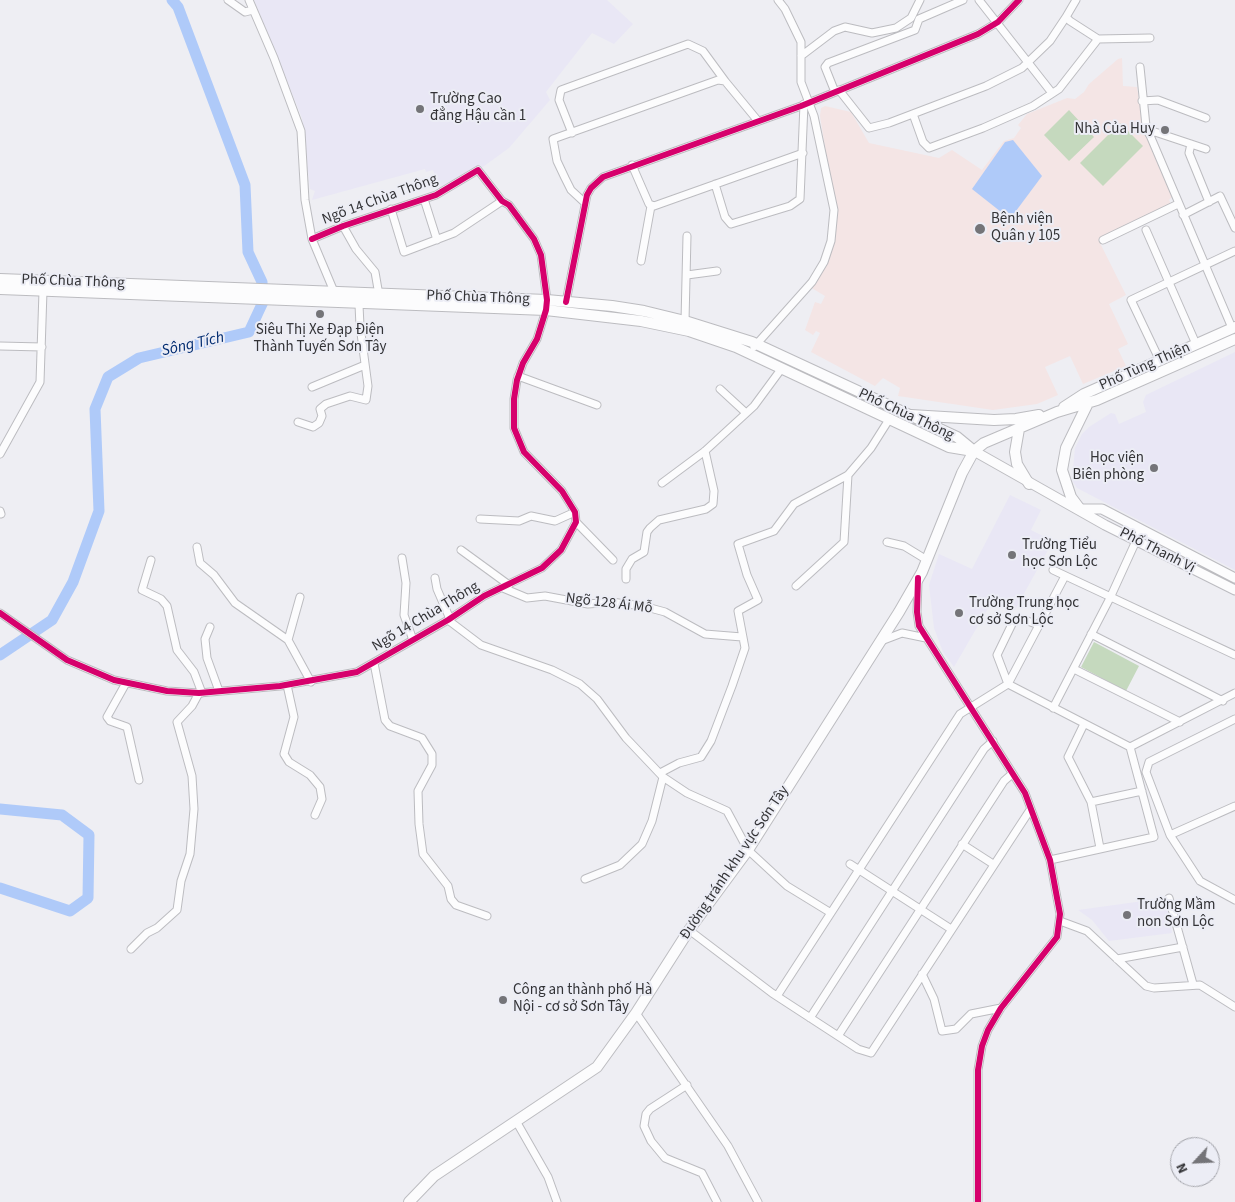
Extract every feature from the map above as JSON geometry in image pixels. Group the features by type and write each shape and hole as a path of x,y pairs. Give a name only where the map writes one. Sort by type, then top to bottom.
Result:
{"highway":[{"name":"Phố Chùa Thông","path":"0,279 187,291 335,298 379,295 546,305 684,321 753,348 886,413 949,447 974,451"},
{"name":"Phố Chùa Thông","path":"0,289 43,291 187,291"},
{"name":"Phố Chùa Thông","path":"335,298 359,305 546,305 566,302 642,316 689,332 753,348 782,368 886,413 903,414 957,437 974,451"},
{"name":"Phố Tùng Thiện","path":"1086,399 1160,361 1234,327"},
{"name":"Phố Tùng Thiện","path":"974,451 984,443 1086,399 1235,339"},
{"path":"1080,509 1065,483 1063,460 1086,399"},
{"path":"903,414 1016,420 1057,412"},
{"path":"1020,428 1015,452 1017,464 1029,484"},
{"name":"Đường tránh khu vực Sơn Tây","path":"410,1202 434,1176 597,1067 636,1012 689,930 748,850 880,641 918,578 962,473 974,451"}],"main road":[{"name":"Phố Thanh Vị","path":"974,451 1029,484 1235,590"},
{"name":"Phố Thanh Vị","path":"1080,509 1102,509 1235,578"}],"street":[{"path":"228,0 245,12 253,10"},
{"path":"249,0 274,58 301,131 306,200 312,239 335,298"},
{"path":"801,56 834,31 845,27 872,33 896,28 911,18 920,0"},
{"path":"963,0 919,19 915,30 828,63 825,67 837,91 869,128 913,114 986,86 1022,68 1050,41 1076,0"},
{"path":"979,0 1052,93"},
{"path":"566,302 585,203 591,188 603,177 806,103 978,34 998,22 1019,0"},
{"path":"715,184 725,216 731,224 790,206 800,199 806,103 801,82 801,42 782,2"},
{"path":"1066,16 1070,21 1098,39 1150,38"},
{"path":"913,114 923,142 929,148 983,128 1033,106 1058,89 1098,39"},
{"path":"572,133 558,100 561,90 688,44 704,51 725,81 758,121"},
{"path":"1140,67 1142,101 1149,134 1182,215 1234,327"},
{"path":"585,203 571,190 557,161 552,142 718,80 725,81"},
{"path":"1142,101 1158,100 1206,118"},
{"path":"753,348 812,282 824,262 831,241 834,210 814,116 806,103"},
{"path":"1149,134 1155,132 1206,149"},
{"path":"1191,144 1190,153 1209,202"},
{"path":"651,206 803,153"},
{"path":"632,165 651,206 641,261"},
{"name":"Ngõ 14 Chùa Thông","path":"0,613 67,660 126,683 167,691 200,693 287,685 352,674 449,620 484,596 542,568 552,560 564,544 576,522 575,512 562,491 530,460 518,441 513,415 518,376 537,339 546,305 541,254 525,225 510,205 502,201 478,170 448,188 424,199 343,226 312,239"},
{"path":"1182,215 1220,196 1235,228"},
{"name":"Ngõ 14 Chùa Thông","path":"424,199 437,240"},
{"name":"Ngõ 14 Chùa Thông","path":"391,209 404,252 437,240 471,224 502,201"},
{"path":"1103,240 1178,204"},
{"path":"343,226 356,249 375,272 379,295"},
{"path":"1146,230 1196,344"},
{"path":"684,321 687,236"},
{"path":"1160,361 1131,300 1235,251"},
{"path":"687,275 717,271"},
{"path":"0,454 40,382 43,291"},
{"path":"298,422 313,427 319,423 322,416 320,410 326,404 350,396 366,400 368,386 359,305"},
{"path":"0,346 42,347"},
{"path":"312,387 365,365"},
{"path":"662,483 705,451 754,406 782,368"},
{"path":"518,376 597,405"},
{"path":"720,389 746,413"},
{"path":"585,879 620,865 642,844 652,821 662,775 679,763 699,759 706,749 744,648 738,611 758,600 738,544 774,531 794,504 848,475 871,448 886,413"},
{"path":"626,579 626,569 632,559 644,552 647,532 659,520 706,509 713,504 714,491 705,451"},
{"path":"796,586 844,542 848,475"},
{"path":"480,519 518,522 531,516 555,521 575,512"},
{"path":"576,522 613,560"},
{"path":"1054,708 1110,598 1141,530"},
{"path":"887,542 904,546 926,560"},
{"path":"198,547 200,563 214,575 236,603 250,611 288,640 311,682"},
{"name":"Ngõ 128 Ái Mỗ","path":"461,550 506,586 527,598 545,596 588,604 611,602 643,606 665,612 705,634 742,637"},
{"path":"402,558 406,583 404,615 413,640"},
{"path":"131,949 147,933 157,928 177,910 181,881 190,854 194,792 192,776 177,722 192,706 200,693 194,672 177,650 167,606 161,599 142,590 151,560"},
{"path":"1053,570 1235,655"},
{"path":"777,996 960,714 970,705 1008,684 1064,576"},
{"path":"435,578 437,589 449,620 481,645 552,670 580,684 597,699 626,738 662,775 681,790 727,811 748,850 787,886 831,913"},
{"path":"918,578 917,619 926,638 1025,793 1050,860 1060,921 1057,936 1001,1008 988,1030 982,1046 978,1070 978,1202"},
{"path":"288,640 300,597"},
{"path":"1039,625 1019,618 1013,622 997,655 1008,684 1130,747 1154,837 1050,860"},
{"path":"210,627 205,639 207,658 219,691"},
{"path":"880,641 902,633 926,638"},
{"path":"1091,634 1223,701"},
{"path":"374,663 385,720 390,726 422,738 432,754 432,765 418,791 418,824 423,854 448,886 451,899 456,905 486,916"},
{"path":"1074,669 1180,722"},
{"path":"126,683 107,717 127,727 139,780"},
{"path":"287,685 294,716 284,754 289,762 310,775 320,787 322,799 315,815"},
{"path":"1130,747 1223,701 1235,693"},
{"path":"1235,719 1156,758 1146,765 1146,772 1170,835 1200,881 1235,900"},
{"path":"1084,724 1068,757 1091,802 1100,848"},
{"path":"810,1018 984,749 993,741"},
{"path":"838,1036 962,844 1004,781 1012,774"},
{"path":"1091,802 1142,791"},
{"path":"1170,835 1235,806"},
{"path":"689,930 777,996 858,1049 871,1054 992,864 1030,810"},
{"path":"962,844 992,864"},
{"path":"850,864 951,929"},
{"path":"1170,898 1193,984"},
{"path":"1060,921 1087,931 1146,986 1165,988 1193,984 1209,989 1235,1007"},
{"path":"1118,960 1183,947"},
{"path":"922,974 934,998 942,1032 956,1029 971,1014 1001,1008"},
{"path":"636,1012 728,1146 758,1202"},
{"path":"687,1085 650,1109 646,1114 644,1126 651,1141 665,1158 702,1173 718,1202"},
{"path":"516,1121 544,1170 557,1202"}],"shaded area":[{"name":"Trường Cao đẳng Hậu cần 1","path":"254,0 607,0 633,24 614,44 592,33 546,92 550,100 509,148 480,169 440,189 433,170 426,172 425,169 312,200 315,191 310,189 302,118"},
{"name":"Bệnh viện Quân y 105","path":"1122,58 1123,86 1137,87 1143,125 1172,197 1169,200 1172,206 1100,243 1126,295 1109,304 1128,344 1118,349 1126,366 1083,384 1070,356 1045,367 1058,395 1037,404 993,410 898,396 900,388 883,378 875,386 811,352 820,333 816,331 813,335 805,330 815,302 821,304 825,296 810,287 825,263 835,210 820,116 821,108 825,106 851,112 869,143 939,158 952,150 982,170 1004,141 1014,138 1021,128 1018,125 1027,114 1067,98 1075,99 1084,92 1089,84 1118,59"},
{"name":"Học viện Biên phòng","path":"1235,352 1235,570 1077,488 1072,480 1075,448 1082,434 1089,427 1111,413 1115,414 1119,424 1146,412 1143,402 1146,395"},
{"path":"1010,495 1041,510 1031,530 1053,541 1015,610 994,598 954,667 943,652 934,628 929,585 939,554 972,569"},
{"name":"Trường Mầm non Sơn Lộc","path":"1165,898 1172,933 1109,941 1092,920 1078,910"}],"green space":[{"path":"1069,110 1094,137 1069,161 1044,135"},
{"path":"1120,123 1143,146 1103,186 1080,163"},
{"path":"1094,642 1139,666 1126,691 1081,667"}],"water":[{"path":"1013,140 1042,176 1010,219 972,189 1005,142"}],"waterway":[{"name":"Sông Tích","path":"0,655 52,620 73,582 99,511 95,409 108,377 139,358 249,332 263,302 262,282 248,252 245,185 178,7 172,0"},
{"name":"Sông Tích","path":"0,809 62,815 89,835 88,898 70,911 0,888"}],"cycle path":[{"path":"566,302 587,195 591,188 603,177 801,106 978,34 998,22 1019,0"},
{"path":"0,613 67,660 114,680 167,691 199,693 280,686 357,672 448,620 484,596 542,568 561,550 576,522 575,512 562,491 524,452 514,428 514,399 517,380 523,363 537,339 546,310 547,300 541,255 534,239 509,205 502,201 478,170 436,195 343,226 312,239"},
{"path":"918,578 917,612 919,626 1025,793 1050,860 1060,914 1057,937 1001,1008 988,1030 982,1046 978,1070 978,1202"}],"place":[{"name":"Trường Cao đẳng Hậu cần 1","path":"420,109"},
{"name":"Nhà Của Huy","path":"1165,130"},
{"name":"Bệnh viện Quân y 105","path":"980,229"},
{"name":"Siêu Thị Xe Đạp Điện Thành Tuyến Sơn Tây","path":"320,314"},
{"name":"Học viện Biên phòng","path":"1154,468"},
{"name":"Trường Tiểu học Sơn Lộc","path":"1012,555"},
{"name":"Trường Trung học cơ sở Sơn Lộc","path":"959,613"},
{"name":"Trường Mầm non Sơn Lộc","path":"1127,915"},
{"name":"Công an thành phố Hà Nội - cơ sở Sơn Tây","path":"503,1000"}]}
